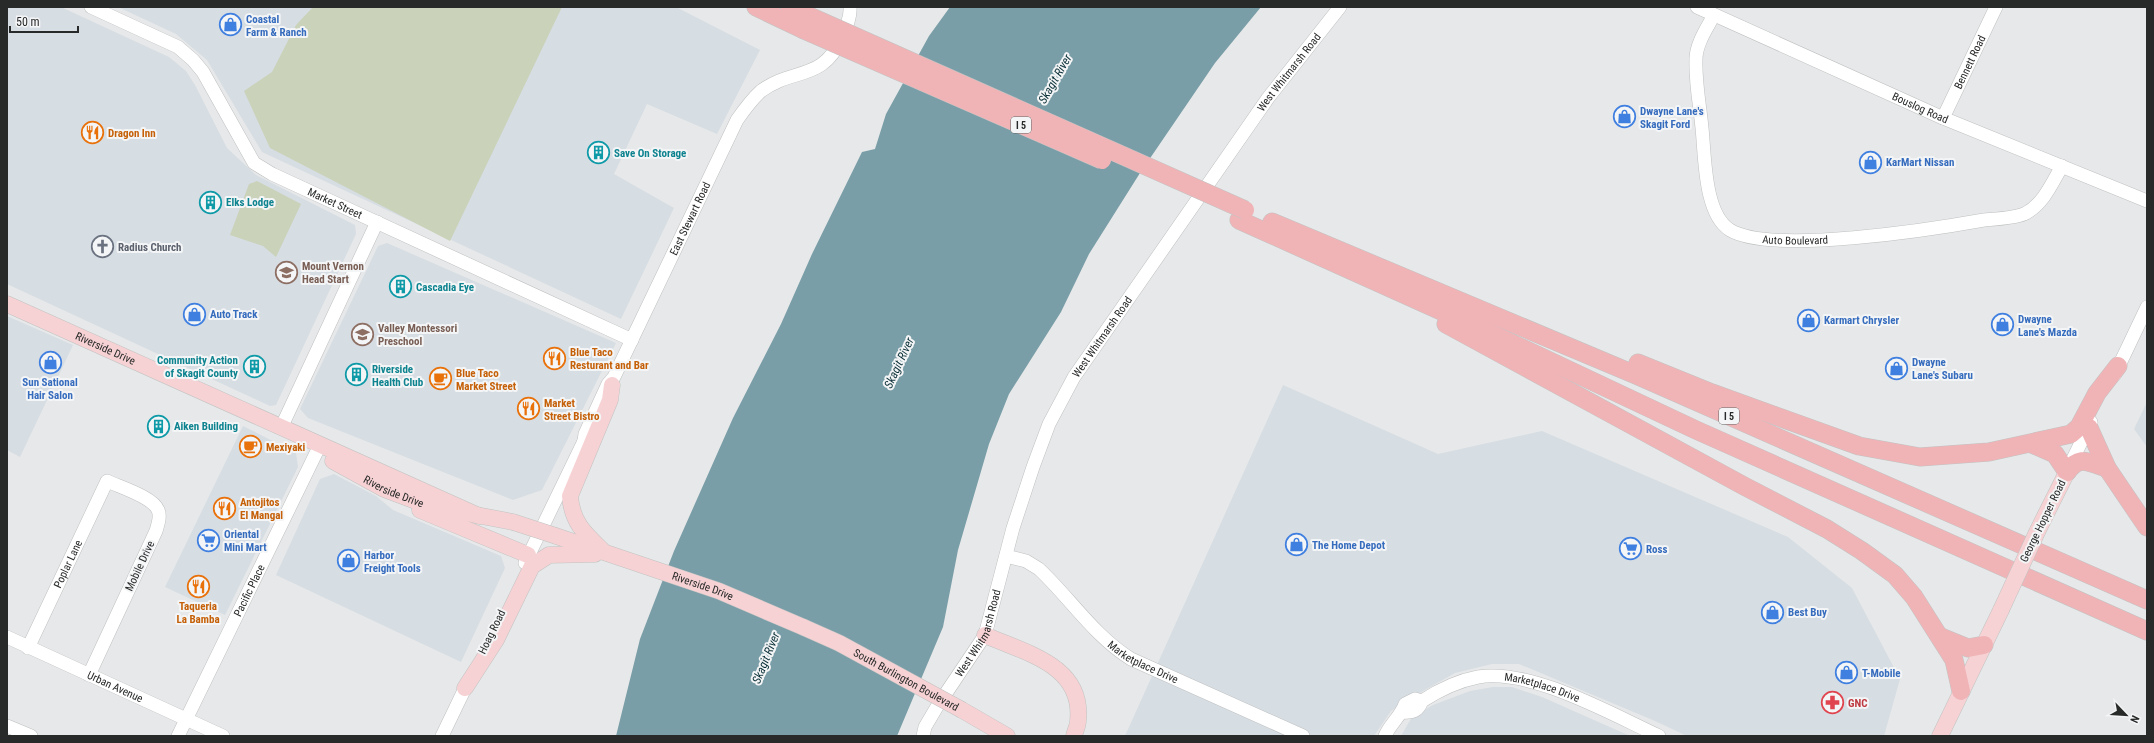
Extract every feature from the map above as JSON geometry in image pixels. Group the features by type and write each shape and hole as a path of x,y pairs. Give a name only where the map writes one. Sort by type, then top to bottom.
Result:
{"highway":[{"name":"I 5","path":"756,7 806,22 1242,215 1368,278 1488,332 1696,430 2147,631"},
{"name":"I 5","path":"790,7 806,22"},
{"name":"I 5","path":"1242,215 1308,237 1643,378 2147,600"},
{"path":"1308,237 1499,308 1712,393 1859,446 1920,457 1989,452 2032,444 2062,437 2075,432 2084,419 2097,393 2118,366"},
{"path":"1368,278 1438,320 1582,399 1827,529 1895,574 1914,598 1940,636 1954,660 1962,691"},
{"path":"2089,428 2107,468 2147,527"},
{"path":"2032,444 2055,454 2067,472 2072,464 2083,461 2107,468"},
{"path":"1940,636 1968,648 1984,645"}],"main road":[{"name":"Riverside Drive","path":"7,304 320,445 334,462 384,489 429,506 513,522 556,536 719,591 803,627"},
{"path":"606,554 581,530 571,511 570,496 610,400 613,381"},
{"path":"320,445 479,516"},
{"name":"George Hopper Road","path":"1940,736 2067,472"},
{"path":"384,489 429,515 528,555"},
{"path":"465,688 496,640 532,566 549,555 606,554"},
{"name":"South Burlington Boulevard","path":"803,627 845,646 1007,736"},
{"path":"985,635 1048,663 1066,677 1073,689 1077,702 1078,723 1074,736"}],"street":[{"name":"Market Street","path":"91,7 178,47 193,60 203,72 254,163 272,174 632,340"},
{"name":"East Stewart Road","path":"542,528 584,441 589,436 632,340 737,120 761,91 783,80 809,72 824,64 833,54 847,26 850,7"},
{"name":"West Whitmarsh Road","path":"923,736 925,727 938,705 985,635 1013,528 1038,453 1049,424 1074,377 1268,98 1340,7"},
{"name":"Bouslog Road","path":"1697,7 1943,118 2147,201"},
{"name":"Bennett Road","path":"1943,118 1996,7"},
{"name":"Auto Boulevard","path":"1714,15 1701,40 1696,58 1708,189 1717,215 1730,230 1744,236 1766,240 1830,240 1957,225 2025,214 2044,197 2062,166"},
{"path":"281,428 377,222"},
{"name":"George Hopper Road","path":"2067,472 2147,307"},
{"name":"Pacific Place","path":"178,736 320,445"},
{"name":"Poplar Lane","path":"28,648 107,481"},
{"name":"Mobile Drive","path":"88,675 156,531 159,519 158,510 154,503 107,481"},
{"name":"Hoag Road","path":"442,736 542,528"},
{"name":"Marketplace Drive","path":"1006,556 1026,561 1039,569 1102,637 1117,650 1131,659 1303,736"},
{"name":"Urban Avenue","path":"7,637 28,648 224,736"},
{"name":"Marketplace Drive","path":"1385,736 1390,725 1403,712 1405,704 1415,700 1422,701 1461,681 1480,677 1510,677 1532,681 1569,695 1659,736"},
{"path":"7,726 31,736"}],"shaded area":[{"path":"7,7 61,7 169,57 186,71 195,85 227,148 256,175 355,225 356,234 276,405 270,406 7,284"},
{"path":"118,7 676,7 760,50 717,134 647,104 614,174 674,208 621,319 262,152 207,60 176,34"},
{"path":"387,243 616,343 542,490 513,500 308,418 300,409 378,246"},
{"path":"7,316 73,345 20,457 7,450"},
{"path":"1283,385 1438,454 1542,431 1788,537 1852,588 1900,679 1884,736 1687,736 1519,664 1492,664 1455,673 1416,695 1391,711 1374,736 1125,736"},
{"path":"2147,402 2147,447 2134,429"},
{"path":"243,426 296,453 298,467 225,615 165,587"},
{"path":"334,474 376,496 393,510 501,556 505,568 461,662 276,575 320,479"},
{"path":"1493,687 1512,687 1542,697 1630,736 1401,736 1412,717 1433,705 1470,691"}],"green space":[{"path":"313,7 562,7 450,241 270,148 244,91 272,72 296,25"},
{"path":"257,181 301,204 276,257 263,246 230,235 249,184"}],"water":[{"name":"Skagit River","path":"950,7 1261,7 1215,63 1140,173 1089,254 1061,312 1009,394 989,444 958,550 943,627 897,736 616,736 640,639 674,551 733,418 781,324 812,254 862,152 875,149 886,114 929,36"}],"place":[{"name":"Coastal Farm & Ranch","path":"231,25"},
{"name":"Dwayne Lane's Skagit Ford","path":"1624,117"},
{"name":"Dragon Inn","path":"92,133"},
{"name":"Save On Storage","path":"598,153"},
{"name":"KarMart Nissan","path":"1870,162"},
{"name":"Elks Lodge","path":"210,202"},
{"name":"Radius Church","path":"102,247"},
{"name":"Mount Vernon Head Start","path":"287,272"},
{"name":"Cascadia Eye","path":"400,287"},
{"name":"Auto Track","path":"195,314"},
{"name":"Karmart Chrysler","path":"1809,320"},
{"name":"Dwayne Lane's Mazda","path":"2002,325"},
{"name":"Valley Montessori Preschool","path":"362,334"},
{"name":"Blue Taco Resturant and Bar","path":"554,358"},
{"name":"Sun Sational Hair Salon","path":"50,362"},
{"name":"Community Action of Skagit County","path":"254,366"},
{"name":"Dwayne Lane's Subaru","path":"1897,368"},
{"name":"Riverside Health Club","path":"357,375"},
{"name":"Blue Taco Market Street","path":"441,379"},
{"name":"Market Street Bistro","path":"528,409"},
{"name":"Aiken Building","path":"159,426"},
{"name":"Mexiyaki","path":"250,447"},
{"name":"Antojitos El Mangal","path":"225,508"},
{"name":"Oriental Mini Mart","path":"208,540"},
{"name":"The Home Depot","path":"1297,545"},
{"name":"Ross","path":"1631,549"},
{"name":"Harbor Freight Tools","path":"348,561"},
{"name":"Taqueria La Bamba","path":"198,586"},
{"name":"Best Buy","path":"1773,612"},
{"name":"T-Mobile","path":"1847,673"},
{"name":"GNC","path":"1833,703"}]}
